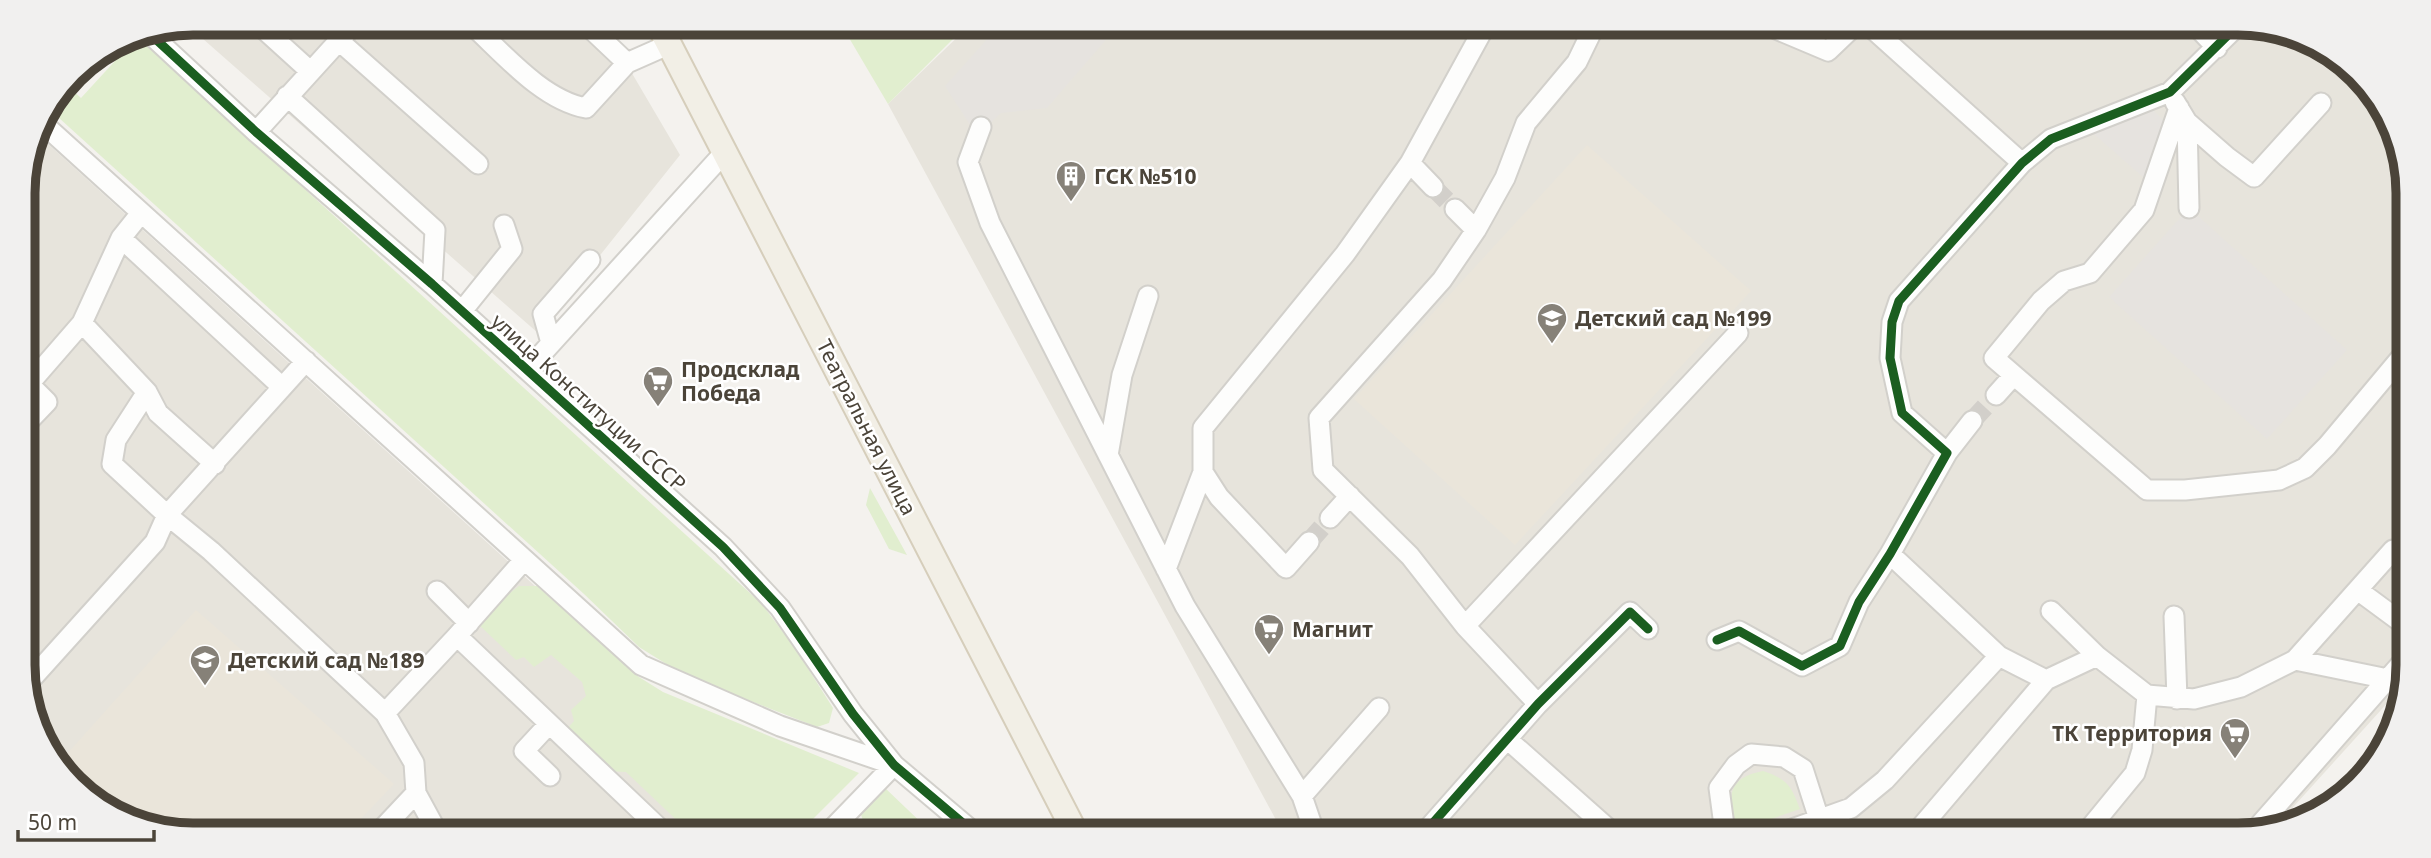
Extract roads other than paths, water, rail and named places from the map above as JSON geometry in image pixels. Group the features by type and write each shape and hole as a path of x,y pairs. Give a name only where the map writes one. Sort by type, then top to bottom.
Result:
{"main road":[{"name":"Театральная улица","path":"665,35 1070,823"}],"street":[{"path":"270,35 310,71"},
{"path":"256,132 343,35"},
{"path":"483,35 547,92 569,105 586,108 627,63 665,35"},
{"path":"597,35 627,63"},
{"path":"1166,569 1203,472 1203,428 1345,254 1410,163 1480,35"},
{"path":"1538,704 1465,626 1410,556 1323,470 1320,418 1442,280 1476,230 1505,178 1526,123 1577,62 1590,35"},
{"path":"1790,35 1828,51 1845,35"},
{"path":"1880,35 2022,163"},
{"path":"2204,35 2217,48"},
{"path":"2228,35 2178,108 2144,209 2090,273 2064,281 2041,302 1994,358 2147,490 2185,490 2278,480 2305,468 2327,446 2396,364"},
{"name":"улица Конституции СССР","path":"163,38 256,132 432,284 723,547 780,608 853,713 894,765 963,823"},
{"path":"338,40 478,164"},
{"path":"287,96 435,230 432,284"},
{"path":"2178,108 2227,157 2254,177 2321,103"},
{"path":"1947,453 1902,413 1890,358 1892,322 1899,301 2022,163 2050,139 2178,108"},
{"path":"2178,108 2189,208"},
{"path":"981,127 968,162 990,223 1185,606 1302,796 1311,823"},
{"path":"49,129 641,665 780,726 894,765 838,823"},
{"path":"527,370 725,152"},
{"path":"1410,163 1433,187"},
{"path":"1455,209 1476,230"},
{"path":"35,373 82,323 121,238 141,213"},
{"path":"462,311 512,249 504,225"},
{"path":"121,238 282,387"},
{"path":"551,343 542,314 590,260"},
{"path":"1108,455 1122,375 1148,296"},
{"path":"82,323 147,393 158,413 215,464"},
{"path":"1465,626 1738,333"},
{"path":"35,675 155,542 167,515 306,361"},
{"path":"1996,395 2013,376"},
{"path":"35,391 47,402 35,415"},
{"path":"147,393 116,440 112,464 211,551 385,713 414,763 416,793 432,823"},
{"path":"1717,640 1739,631 1802,666 1840,646 1859,603 1947,453 1972,421"},
{"path":"1203,472 1219,497 1286,568 1309,542"},
{"path":"1330,517 1350,496"},
{"path":"2052,611 2096,656 2147,695 2194,699 2241,687 2295,660 2393,550"},
{"path":"1890,554 1999,656 2046,680"},
{"path":"385,713 524,560"},
{"path":"437,591 463,629 549,724 654,823"},
{"path":"2359,591 2396,618"},
{"path":"1433,823 1538,704 1630,612 1648,629"},
{"path":"2174,615 2177,699"},
{"path":"1810,823 1851,808 1885,780 1999,656"},
{"path":"1924,823 2046,680 2096,656"},
{"path":"2295,660 2394,672"},
{"path":"2264,821 2394,672"},
{"path":"2094,823 2135,773 2142,750 2147,695"},
{"path":"1302,796 1379,708"},
{"path":"549,724 524,751 550,776"},
{"path":"1507,739 1602,823"},
{"path":"1724,823 1719,788 1736,765 1751,754 1784,757 1803,769 1819,820"},
{"path":"388,823 416,793"}],"tunnel":[{"path":"1433,187 1455,209"},
{"path":"1972,421 1996,395"},
{"path":"1309,542 1330,518"}],"place":[{"name":"ГСК №510","path":"1071,203"},
{"name":"Детский сад №199","path":"1552,345"},
{"name":"Продсклад Победа","path":"658,408"},
{"name":"Магнит","path":"1269,656"},
{"name":"Детский сад №189","path":"205,687"},
{"name":"ТК Территория","path":"2235,760"}]}
